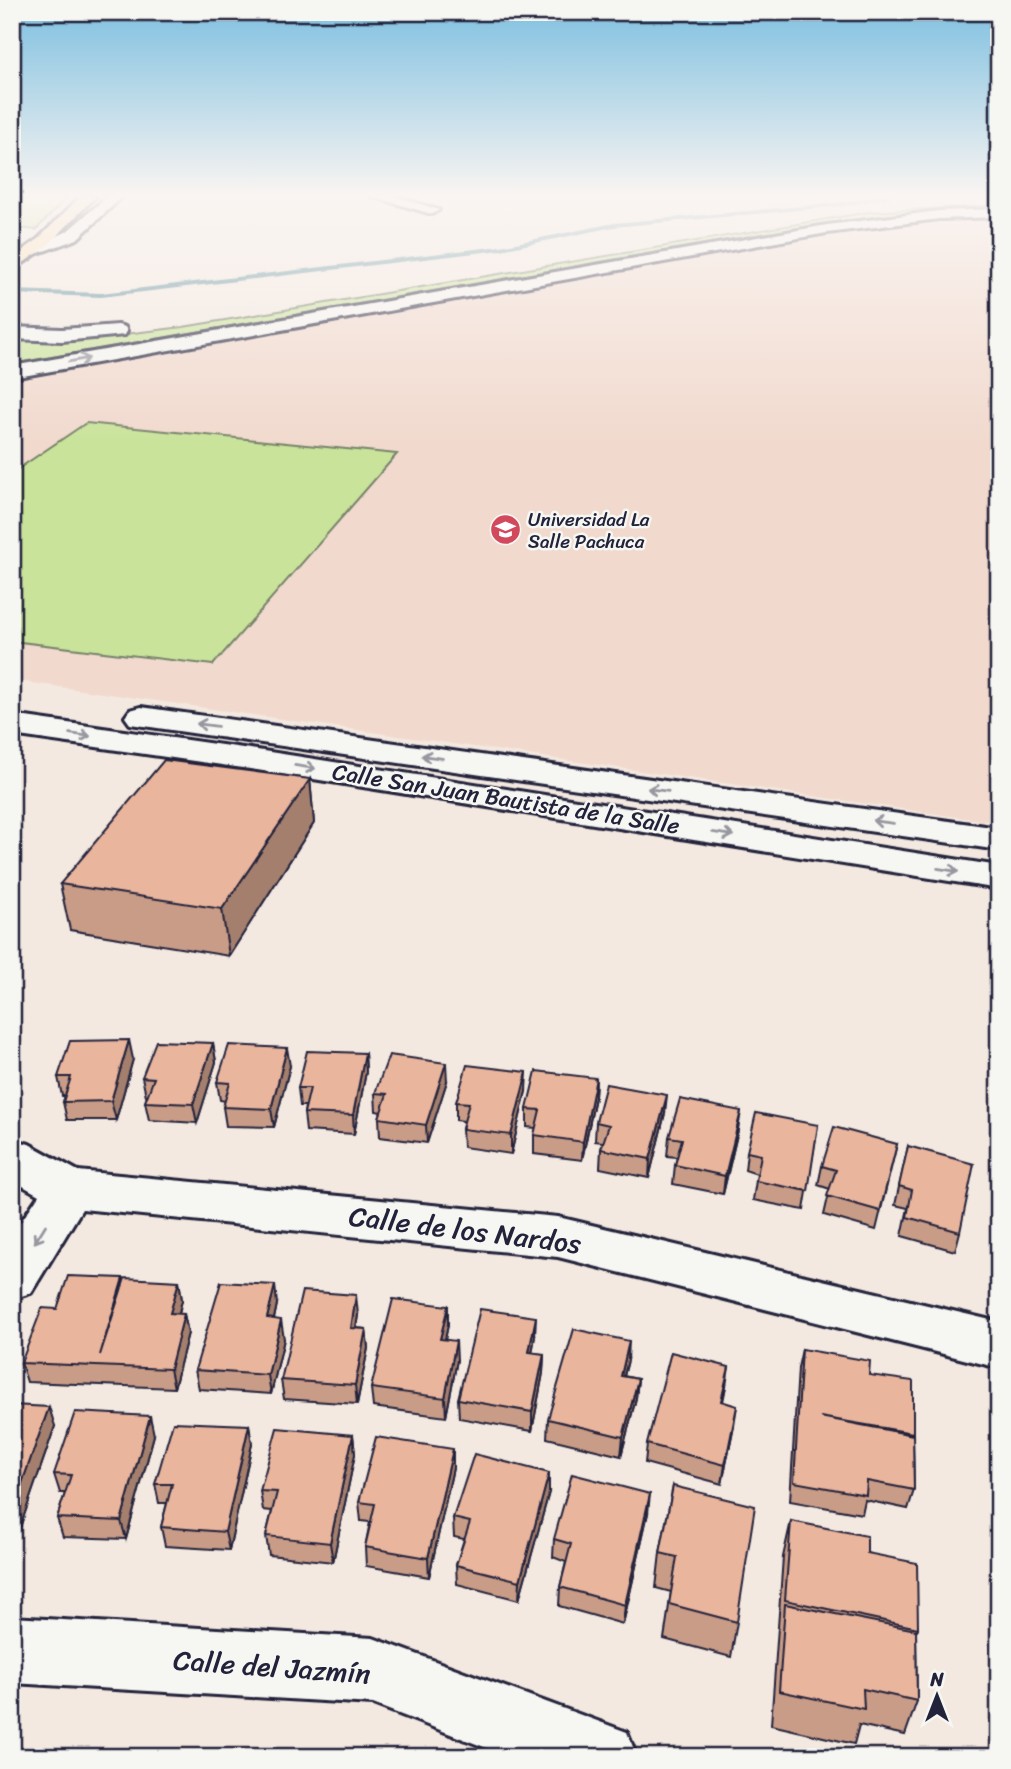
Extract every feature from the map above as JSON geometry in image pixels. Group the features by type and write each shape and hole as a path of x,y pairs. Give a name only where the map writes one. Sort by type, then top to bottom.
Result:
{"street":[{"path":"12,372 545,279"},
{"path":"12,332 62,335 136,328"},
{"name":"Calle San Juan Bautista de la Salle","path":"12,699 999,839"},
{"name":"Calle San Juan Bautista de la Salle","path":"12,725 271,762 999,878"},
{"name":"Calle de los Nardos","path":"12,1157 69,1189 558,1237 999,1345"},
{"path":"12,1278 69,1189"},
{"name":"Calle del Jazmín","path":"12,1650 373,1671 602,1757"}],"shaded area":[{"name":"Universidad La Salle Pachuca","path":"586,279 999,279 999,823 12,680 12,380"}],"green space":[{"path":"472,279 504,279 12,364 12,338 117,335 183,327"},
{"path":"86,423 397,454 213,665 12,641 12,473"}],"building":[{"path":"164,760 310,779 222,909 60,884"},
{"path":"129,1040 111,1101 63,1102 71,1077 58,1077 70,1041"},
{"path":"156,1041 213,1043 193,1104 145,1102 154,1078 142,1077"},
{"path":"229,1045 287,1048 271,1109 223,1107 230,1083 217,1082"},
{"path":"307,1051 365,1053 353,1115 304,1113 310,1088 298,1088"},
{"path":"389,1055 446,1063 426,1125 379,1118 387,1094 375,1093"},
{"path":"467,1065 527,1072 511,1135 462,1129 469,1103 456,1102"},
{"path":"536,1071 596,1078 583,1142 534,1135 540,1110 527,1109"},
{"path":"606,1084 667,1095 650,1159 601,1149 609,1125 596,1122"},
{"path":"680,1099 741,1111 725,1176 675,1165 682,1139 669,1137"},
{"path":"756,1113 818,1125 808,1191 756,1181 761,1155 747,1152"},
{"path":"834,1127 897,1144 880,1211 827,1196 836,1170 822,1166"},
{"path":"908,1146 974,1164 960,1232 907,1217 912,1190 899,1186"},
{"path":"68,1276 123,1278 100,1355 125,1278 179,1281 170,1313 184,1314 170,1369 21,1363 42,1308 57,1309"},
{"path":"221,1282 275,1285 267,1318 281,1320 268,1375 195,1370"},
{"path":"302,1291 356,1295 351,1328 366,1329 355,1385 281,1380"},
{"path":"393,1299 448,1306 440,1339 456,1341 445,1398 371,1388"},
{"path":"480,1309 536,1317 529,1352 544,1354 532,1412 458,1399"},
{"path":"574,1329 629,1341 621,1376 638,1379 623,1437 548,1419"},
{"path":"802,1349 870,1361 869,1375 913,1381 913,1433 820,1417 913,1435 914,1490 867,1481 866,1495 794,1482"},
{"path":"671,1352 729,1367 721,1401 737,1406 725,1465 647,1444"},
{"path":"12,1405 49,1407 12,1511"},
{"path":"75,1412 150,1416 121,1521 57,1518 71,1475 54,1474"},
{"path":"173,1422 249,1425 225,1532 161,1527 172,1484 155,1484"},
{"path":"277,1428 353,1435 330,1543 266,1536 277,1492 260,1491"},
{"path":"376,1437 453,1449 428,1558 365,1547 375,1504 359,1502"},
{"path":"474,1454 549,1473 520,1581 456,1565 470,1522 453,1518"},
{"path":"572,1474 650,1494 625,1605 560,1587 571,1544 554,1539"},
{"path":"673,1486 755,1506 737,1622 669,1604 677,1557 660,1553"},
{"path":"791,1521 867,1536 867,1553 917,1563 918,1628 785,1600"},
{"path":"785,1604 916,1630 917,1701 863,1689 864,1709 779,1691"}],"waterway":[{"path":"12,292 101,295 241,279"}],"place":[{"name":"Universidad La Salle Pachuca","path":"505,530"}]}
